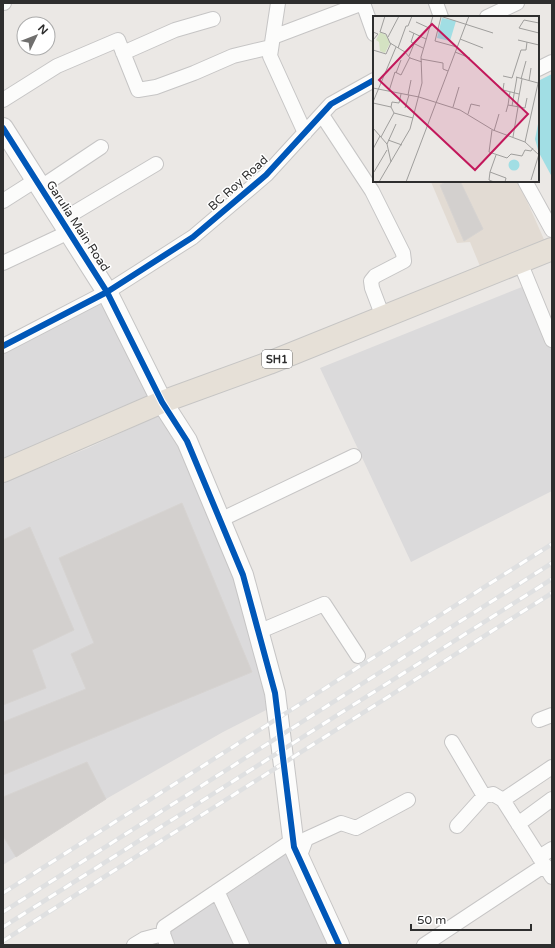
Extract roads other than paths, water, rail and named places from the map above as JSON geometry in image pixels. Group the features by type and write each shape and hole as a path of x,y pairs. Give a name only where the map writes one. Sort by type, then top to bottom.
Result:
{"main road":[{"name":"SH1","path":"3,471 162,402 222,381 552,249"}],"street":[{"path":"278,3 270,56 305,133"},
{"path":"3,100 57,66 118,40 138,90 156,87 194,73 233,56 272,42 363,3 373,31"},
{"path":"436,3 441,16"},
{"path":"489,16 517,3"},
{"path":"123,53 176,30 213,19"},
{"path":"539,68 552,62"},
{"name":"BC Roy Road","path":"3,346 107,292 193,237 266,175 331,104 373,81"},
{"path":"322,115 372,190 403,253 404,261 375,276 371,281 372,288 383,317"},
{"name":"Garulia Main Road","path":"3,128 107,292 162,402 187,441 243,575 275,693 296,849 339,945"},
{"path":"3,201 39,184 101,147"},
{"path":"3,263 66,226 156,164"},
{"path":"526,182 552,230"},
{"path":"520,262 552,340"},
{"path":"220,520 354,456"},
{"path":"258,632 324,604 358,656"},
{"path":"539,720 552,714"},
{"path":"452,742 484,796"},
{"path":"503,800 552,768"},
{"path":"457,826 484,796 493,794 503,800 545,866"},
{"path":"134,945 144,939 165,939 164,926 216,892 296,849 306,839 341,823 356,828 408,800"},
{"path":"518,824 552,800"},
{"path":"424,945 545,866 552,849"},
{"path":"216,892 242,945"}],"water":[{"path":"552,74 552,177 539,153 539,80"}],"railway":[{"path":"3,893 552,544"},
{"path":"3,912 552,563"},
{"path":"3,927 552,579"},
{"path":"3,941 552,593"}]}
